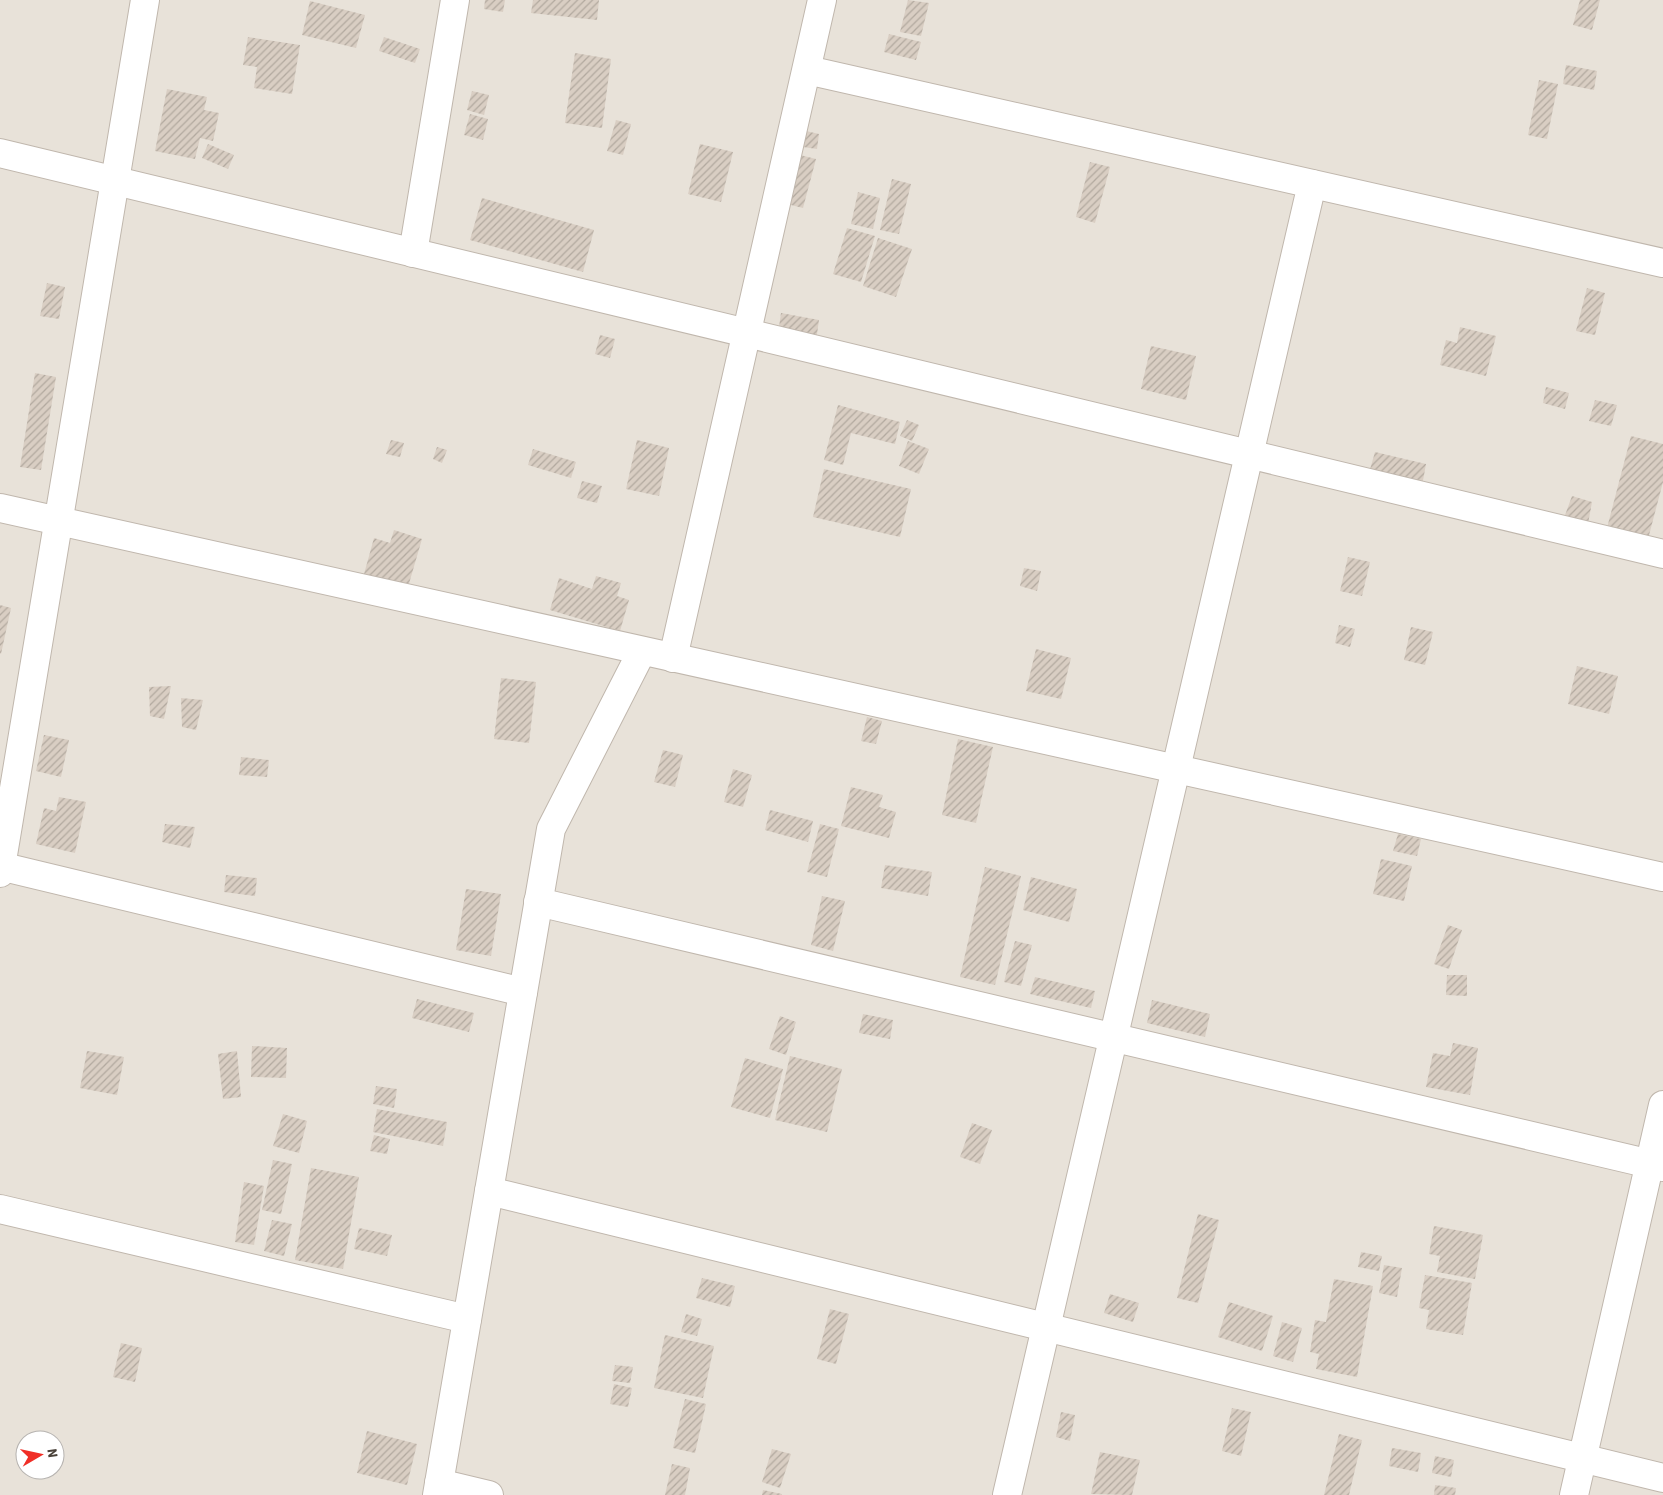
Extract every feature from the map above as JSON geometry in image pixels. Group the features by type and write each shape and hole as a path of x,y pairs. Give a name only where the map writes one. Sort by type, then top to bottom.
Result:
{"street":[{"path":"144,0 0,869 523,992"},
{"path":"414,253 455,0"},
{"path":"673,658 822,0"},
{"path":"807,70 1663,263"},
{"path":"0,153 1663,554"},
{"path":"1007,1495 1312,184"},
{"path":"0,508 1663,877"},
{"path":"488,1495 438,1489 551,829 642,651"},
{"path":"538,902 1656,1165"},
{"path":"1574,1495 1656,1165 1663,1105"},
{"path":"489,1191 1663,1478"},
{"path":"0,1209 467,1319"}],"shaded area":[{"path":"0,0 1663,0 1663,1495 0,1495"}],"building":[{"path":"485,0 505,0 503,12 484,9"},
{"path":"533,0 599,0 597,20 531,13"},
{"path":"908,0 929,3 921,36 900,32"},
{"path":"1580,0 1600,0 1592,30 1573,25"},
{"path":"310,1 365,15 356,48 302,35"},
{"path":"889,34 921,42 916,60 884,52"},
{"path":"248,37 300,45 292,94 254,88 257,67 243,65"},
{"path":"384,37 420,49 415,63 379,51"},
{"path":"575,53 611,59 602,128 565,123"},
{"path":"1566,65 1597,71 1594,90 1563,84"},
{"path":"1539,80 1558,84 1547,139 1528,135"},
{"path":"167,89 207,97 204,110 219,113 213,141 200,138 195,159 155,151"},
{"path":"472,91 489,95 484,115 467,110"},
{"path":"470,114 488,119 483,140 464,135"},
{"path":"616,120 631,124 623,155 607,151"},
{"path":"806,131 819,134 817,149 803,147"},
{"path":"208,144 234,155 228,169 202,158"},
{"path":"700,144 733,152 721,202 688,194"},
{"path":"800,155 816,159 803,208 787,204"},
{"path":"1090,162 1110,167 1095,223 1076,217"},
{"path":"892,179 911,184 899,234 880,230"},
{"path":"858,192 880,198 873,229 851,224"},
{"path":"482,198 594,230 583,272 470,240"},
{"path":"847,228 875,236 861,282 833,274"},
{"path":"878,238 912,249 896,297 863,286"},
{"path":"47,283 65,287 59,319 40,316"},
{"path":"1587,288 1605,293 1595,335 1576,331"},
{"path":"781,313 819,320 816,341 778,334"},
{"path":"1460,327 1496,336 1486,376 1440,365 1446,340 1457,343"},
{"path":"600,335 615,339 610,358 595,354"},
{"path":"1151,346 1196,356 1186,400 1141,389"},
{"path":"35,373 56,377 41,470 20,467"},
{"path":"1546,387 1569,393 1565,409 1543,403"},
{"path":"1595,400 1617,405 1611,426 1589,421"},
{"path":"838,405 900,422 895,444 851,433 843,465 824,460"},
{"path":"907,420 919,425 912,441 900,436"},
{"path":"1631,436 1663,444 1663,482 1648,539 1607,528"},
{"path":"391,440 404,443 400,457 386,454"},
{"path":"637,440 669,448 659,496 626,489"},
{"path":"908,441 929,449 919,474 899,466"},
{"path":"437,447 447,450 442,463 433,459"},
{"path":"533,449 576,462 571,478 528,465"},
{"path":"1375,452 1426,464 1422,486 1369,473"},
{"path":"824,469 911,489 900,537 813,517"},
{"path":"582,481 602,486 597,503 577,498"},
{"path":"1572,496 1592,502 1588,524 1564,518"},
{"path":"394,530 422,539 408,587 364,574 374,538 390,543"},
{"path":"1348,557 1370,562 1362,596 1340,591"},
{"path":"1024,568 1041,571 1037,591 1020,586"},
{"path":"596,576 621,583 617,596 629,600 620,631 550,610 559,578 592,589"},
{"path":"0,605 11,608 1,654 0,653"},
{"path":"1339,625 1355,629 1350,647 1335,643"},
{"path":"1411,627 1433,632 1425,665 1404,660"},
{"path":"1036,649 1071,658 1061,699 1026,691"},
{"path":"1577,666 1618,676 1609,714 1568,704"},
{"path":"501,678 536,682 529,743 494,739"},
{"path":"171,686 164,719 150,716 149,687"},
{"path":"181,698 203,700 196,730 182,727"},
{"path":"867,717 882,721 876,744 861,741"},
{"path":"44,735 69,740 61,777 36,771"},
{"path":"958,739 993,747 976,823 942,815"},
{"path":"663,750 683,755 675,787 654,782"},
{"path":"241,757 269,760 267,777 239,775"},
{"path":"733,769 752,775 743,807 724,802"},
{"path":"851,787 883,795 879,807 896,812 889,838 841,826"},
{"path":"59,797 86,802 75,853 36,844 44,808 56,811"},
{"path":"770,810 813,821 808,842 765,830"},
{"path":"165,824 195,827 190,848 162,842"},
{"path":"820,824 839,829 827,877 807,872"},
{"path":"1398,834 1421,839 1417,856 1393,851"},
{"path":"1381,859 1412,866 1404,901 1373,894"},
{"path":"885,865 932,872 928,896 881,888"},
{"path":"985,867 1021,876 995,985 960,977"},
{"path":"226,875 257,878 255,896 224,892"},
{"path":"1031,877 1077,889 1069,922 1023,910"},
{"path":"466,889 501,894 491,956 456,950"},
{"path":"822,896 845,901 833,951 811,945"},
{"path":"1448,925 1462,930 1449,969 1434,964"},
{"path":"1015,941 1032,945 1021,986 1004,982"},
{"path":"1447,975 1467,975 1467,996 1446,995"},
{"path":"1035,977 1095,991 1091,1008 1030,994"},
{"path":"417,999 474,1013 469,1032 412,1018"},
{"path":"1152,1000 1210,1014 1205,1037 1147,1023"},
{"path":"863,1014 893,1020 890,1039 859,1033"},
{"path":"780,1016 796,1022 786,1055 769,1049"},
{"path":"1453,1043 1478,1048 1470,1095 1426,1087 1433,1053 1450,1056"},
{"path":"252,1046 287,1048 286,1078 251,1077"},
{"path":"87,1051 124,1057 117,1095 80,1088"},
{"path":"237,1051 241,1097 223,1099 218,1054"},
{"path":"790,1056 842,1069 827,1132 775,1120"},
{"path":"745,1058 783,1069 770,1118 731,1107"},
{"path":"376,1086 397,1089 394,1108 373,1104"},
{"path":"377,1109 447,1122 443,1146 373,1132"},
{"path":"283,1114 307,1121 299,1153 273,1146"},
{"path":"972,1123 992,1130 980,1164 960,1157"},
{"path":"374,1135 390,1139 387,1154 370,1151"},
{"path":"273,1160 292,1164 281,1214 262,1210"},
{"path":"311,1168 359,1177 343,1269 295,1260"},
{"path":"244,1182 264,1186 254,1245 235,1242"},
{"path":"1198,1214 1219,1220 1198,1303 1177,1298"},
{"path":"272,1220 292,1224 284,1256 264,1251"},
{"path":"1434,1226 1483,1235 1475,1279 1437,1272 1440,1256 1429,1254"},
{"path":"359,1228 392,1235 387,1256 354,1249"},
{"path":"1361,1252 1382,1256 1379,1271 1358,1267"},
{"path":"1384,1265 1402,1268 1397,1297 1379,1293"},
{"path":"1425,1275 1472,1283 1463,1335 1426,1329 1429,1310 1419,1308"},
{"path":"702,1278 735,1286 730,1307 696,1298"},
{"path":"1334,1279 1373,1286 1357,1377 1316,1369 1319,1354 1310,1352 1315,1320 1326,1322"},
{"path":"1110,1294 1139,1303 1133,1322 1104,1313"},
{"path":"1229,1302 1273,1316 1262,1351 1218,1337"},
{"path":"830,1309 849,1314 836,1364 817,1359"},
{"path":"686,1314 702,1319 697,1336 681,1332"},
{"path":"1282,1322 1302,1328 1293,1362 1273,1356"},
{"path":"665,1335 714,1346 703,1398 654,1388"},
{"path":"121,1343 142,1348 135,1382 113,1377"},
{"path":"615,1365 633,1367 630,1383 612,1381"},
{"path":"614,1384 632,1388 628,1407 610,1404"},
{"path":"685,1399 706,1404 695,1453 673,1448"},
{"path":"1232,1408 1251,1412 1241,1456 1222,1451"},
{"path":"1061,1412 1075,1415 1070,1441 1056,1437"},
{"path":"367,1431 417,1444 407,1485 357,1473"},
{"path":"1339,1434 1362,1440 1349,1495 1324,1495"},
{"path":"1392,1448 1421,1453 1418,1472 1389,1466"},
{"path":"772,1449 791,1454 780,1488 762,1482"},
{"path":"1100,1452 1140,1460 1132,1495 1091,1494"},
{"path":"1435,1456 1454,1460 1451,1477 1432,1473"},
{"path":"672,1464 690,1468 685,1495 665,1495"},
{"path":"1435,1485 1456,1488 1455,1495 1434,1495"},
{"path":"763,1490 782,1494 782,1495 762,1495"}]}
